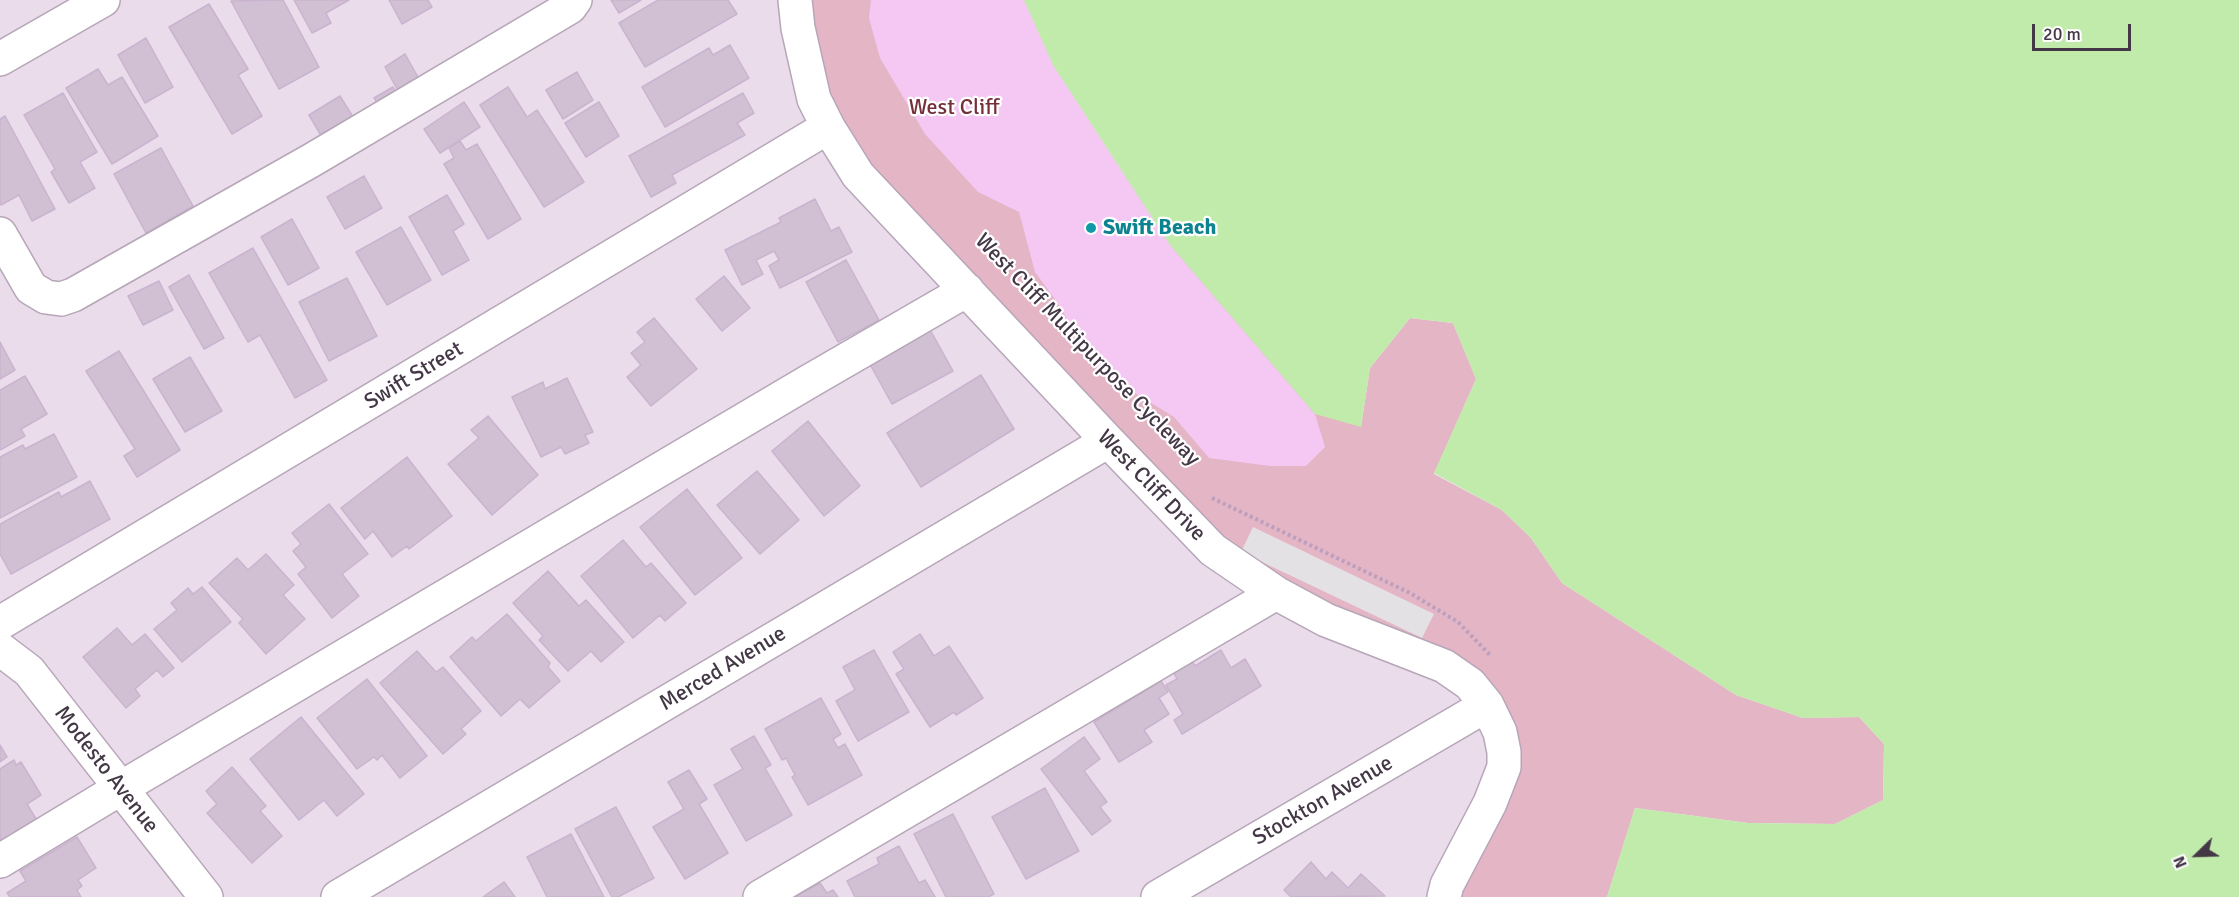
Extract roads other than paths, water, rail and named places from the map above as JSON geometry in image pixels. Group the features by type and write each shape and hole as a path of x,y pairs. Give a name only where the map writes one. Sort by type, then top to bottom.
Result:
{"street":[{"path":"0,59 103,0"},
{"path":"0,234 32,288 46,297 61,299 73,295 323,154 570,8 575,0"},
{"name":"West Cliff Drive","path":"795,0 798,28 814,99 828,128 858,175 1213,550 1276,593 1326,620 1444,666 1470,684 1487,705 1500,732 1504,767 1490,803 1447,885 1444,897"},
{"name":"Swift Street","path":"0,623 828,128"},
{"path":"0,861 777,400 967,290"},
{"name":"Merced Avenue","path":"338,897 1108,441"},
{"path":"760,897 1276,593"},
{"name":"Modesto Avenue","path":"0,649 29,671 206,897"},
{"name":"Stockton Avenue","path":"1158,897 1487,705"}],"place":[{"name":"Swift Beach","path":"1091,228"}],"park label":[{"name":"West Cliff","path":"954,108"}]}
